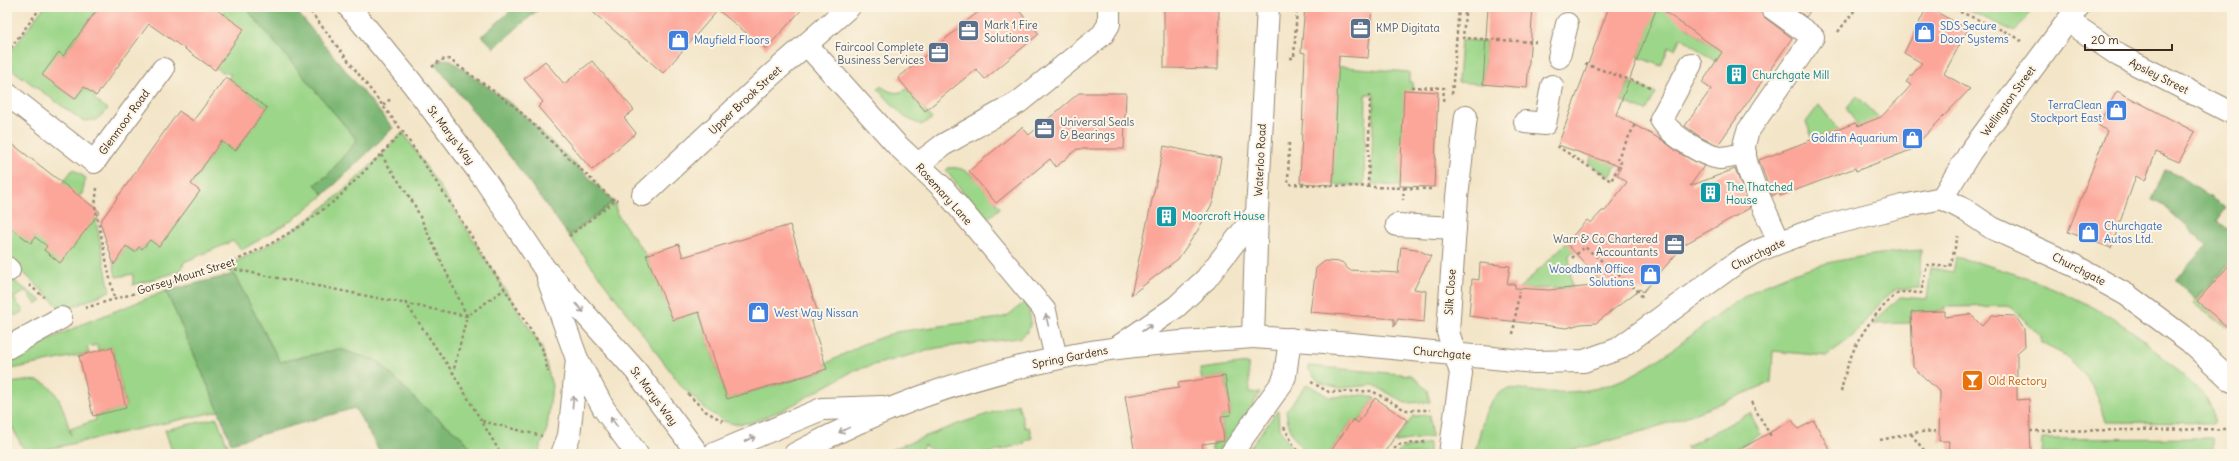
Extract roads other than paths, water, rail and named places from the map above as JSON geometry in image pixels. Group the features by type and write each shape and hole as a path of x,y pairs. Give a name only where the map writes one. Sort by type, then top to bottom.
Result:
{"street":[{"name":"St. Marys Way","path":"349,7 412,83 485,180 544,268 636,370 698,454"},
{"name":"Upper Brook Street","path":"643,195 769,77 849,7"},
{"path":"918,164 943,145 1020,102 1102,34 1109,24 1109,7"},
{"name":"Waterloo Road","path":"1253,337 1257,213 1268,7"},
{"path":"1771,7 1813,37 1748,131 1745,142 1745,153 1751,174 1779,242"},
{"name":"Apsley Street","path":"2073,14 2120,56 2232,113"},
{"name":"Wellington Street","path":"1942,198 1971,151 2073,14"},
{"path":"1560,52 1567,24"},
{"name":"Rosemary Lane","path":"807,44 897,145 942,187 1045,311 1056,358"},
{"path":"1691,64 1661,119 1665,127 1706,155 1722,158 1745,153"},
{"name":"Glenmoor Road","path":"7,94 94,162 163,69"},
{"path":"1535,123 1552,86"},
{"name":"Silk Close","path":"1452,446 1458,410 1461,373 1448,332 1455,228 1466,116"},
{"name":"Churchgate","path":"1253,337 1290,339 1534,362 1584,360 1598,357 1618,349 1736,263 1779,242 1821,227 1903,206 1942,198 1965,210 1992,228 2075,266 2127,294 2189,341 2232,381"},
{"path":"1114,349 1165,316 1206,279 1223,259 1257,213"},
{"path":"1400,225 1455,228"},
{"name":"St. Marys Way","path":"544,268 577,359 604,408 636,454"},
{"path":"7,348 61,318"},
{"name":"Spring Gardens","path":"795,454 892,406 964,381 1056,358 1114,349 1253,337"},
{"path":"1230,454 1285,376 1290,339"},
{"path":"562,454 569,436 577,359"},
{"name":"Spring Gardens","path":"714,454 822,410 892,406"}],"place":[{"name":"KMP Digitata","path":"1361,28"},
{"name":"Mark 1 Fire Solutions","path":"968,31"},
{"name":"SDS Secure Door Systems","path":"1924,32"},
{"name":"Mayfield Floors","path":"679,40"},
{"name":"Faircool Complete Business Services","path":"939,53"},
{"name":"Churchgate Mill","path":"1737,75"},
{"name":"TerraClean Stockport East","path":"2117,111"},
{"name":"Universal Seals & Bearings","path":"1045,128"},
{"name":"Goldfin Aquarium","path":"1913,138"},
{"name":"The Thatched House","path":"1711,193"},
{"name":"Moorcroft House","path":"1167,216"},
{"name":"Churchgate Autos Ltd.","path":"2089,232"},
{"name":"Warr & Co Chartered Accountants","path":"1674,245"},
{"name":"Woodbank Office Solutions","path":"1650,275"},
{"name":"West Way Nissan","path":"759,313"},
{"name":"Old Rectory","path":"1973,381"}]}
